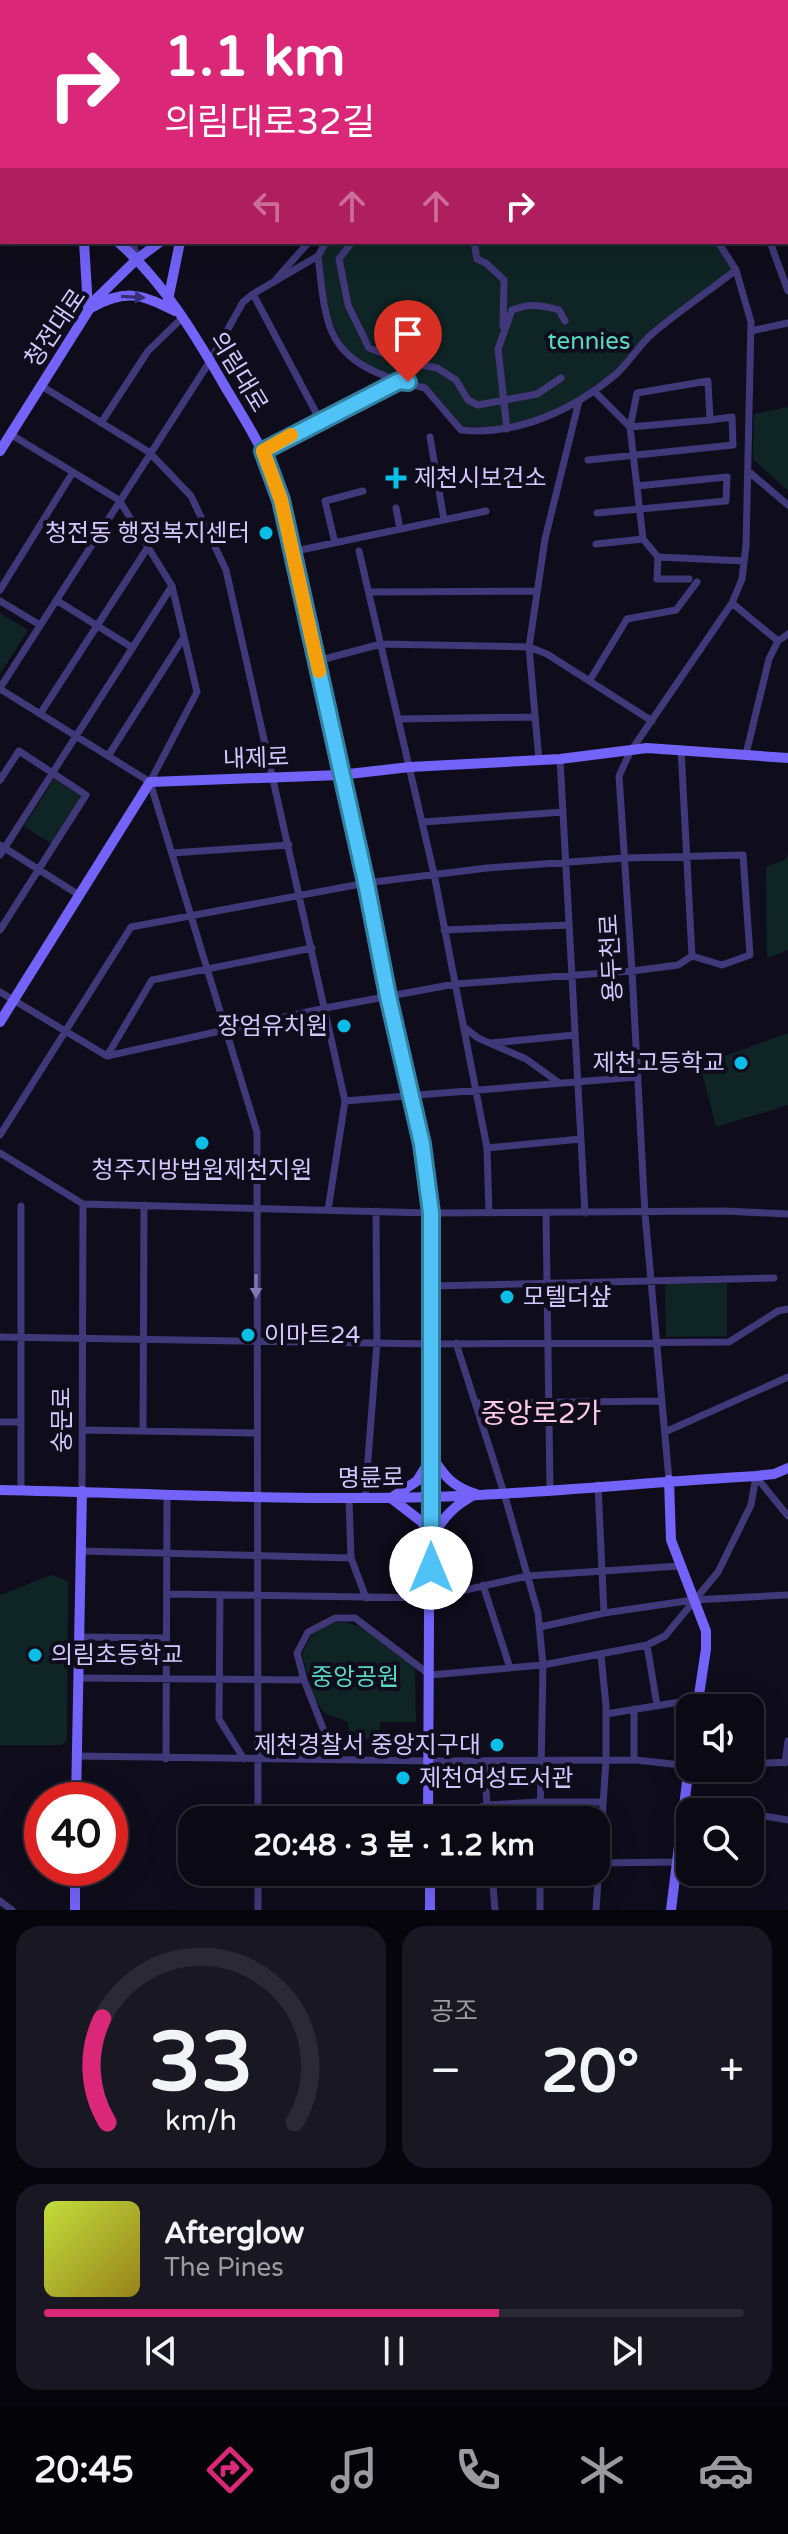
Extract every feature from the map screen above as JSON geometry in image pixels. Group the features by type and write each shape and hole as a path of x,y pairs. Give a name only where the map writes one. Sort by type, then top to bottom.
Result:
{"street":[{"path":"84,244 88,310 111,298 133,295 180,315"},
{"name":"의림대로","path":"120,244 137,259 180,315 210,361 263,451 281,500 422,1144 431,1213 428,1806"},
{"path":"133,244 137,259"},
{"name":"청전대로","path":"0,451 95,300 137,259 157,244"},
{"path":"168,300 180,244"},
{"path":"270,285 307,244"},
{"path":"258,1806 257,1132 150,782 0,688 210,361 240,306 253,294 318,256 325,244"},
{"path":"350,244 339,259 348,305 369,348 407,362 437,368 456,380 468,400 478,405 537,394 561,378"},
{"path":"474,244 477,259 504,280 503,330"},
{"name":"용두천로","path":"700,1694 706,1631 671,1540 669,1480 645,1214 619,776 630,752 732,603 738,591 744,561 751,331 747,303 736,270 719,244"},
{"path":"771,244 784,269 788,291"},
{"path":"318,256 327,319 343,351 371,372 425,388 461,430 507,429 579,401 618,373 651,334 736,270"},
{"path":"253,294 321,422"},
{"path":"507,429 498,349 512,310 528,304 559,310 565,321"},
{"name":"의림대로","path":"101,423 148,351 180,315"},
{"path":"751,331 788,323"},
{"path":"263,451 399,381"},
{"path":"590,680 627,619 676,610 693,580 657,579 658,557 643,539 630,427 637,393 708,381 710,420"},
{"path":"40,385 149,452 191,496 226,570 345,1101 328,1210"},
{"path":"594,391 630,427"},
{"path":"539,761 529,647 545,539 579,401"},
{"path":"588,460 733,445 732,417 630,427"},
{"path":"0,1022 150,782 197,692 172,586 119,500 10,434"},
{"path":"430,437 444,520"},
{"path":"748,471 788,505"},
{"path":"0,590 73,472"},
{"path":"597,513 726,501 727,477 637,486"},
{"path":"335,543 325,501 363,491"},
{"path":"396,508 400,529"},
{"path":"291,552 486,511"},
{"path":"596,544 643,539"},
{"path":"40,714 148,547"},
{"path":"359,551 434,874 487,1148 489,1213"},
{"path":"658,557 744,561"},
{"path":"79,895 1,849 77,737 172,586"},
{"path":"369,592 537,591"},
{"path":"56,600 133,648"},
{"path":"0,601 40,625"},
{"path":"732,603 778,641"},
{"path":"746,754 769,659 778,641 788,634"},
{"path":"108,756 184,637"},
{"path":"317,661 381,644 529,647 547,654 652,721"},
{"path":"399,719 535,717"},
{"name":"내제로","path":"150,782 340,775 410,767 539,761 647,748 788,758"},
{"path":"681,749 692,956"},
{"path":"0,780 19,751 86,795 0,930"},
{"path":"560,759 585,1213"},
{"path":"423,822 563,812"},
{"path":"172,853 289,845"},
{"path":"0,992 65,1033 107,1056 325,1008 455,984 632,971 678,965 692,956 722,965 750,955 743,855 625,858 434,874 366,883 131,927 65,1033 0,1135"},
{"path":"444,930 569,925"},
{"path":"107,1056 152,980 312,948"},
{"path":"464,1027 489,1043 526,1059 559,1082"},
{"path":"489,1043 575,1035"},
{"path":"345,1101 637,1077"},
{"path":"487,1148 581,1139"},
{"path":"0,1153 83,1204 431,1213 645,1214 724,1211 788,1214"},
{"name":"숭문로","path":"76,1782 83,1204"},
{"path":"143,1430 144,1205"},
{"path":"21,1206 21,1491"},
{"path":"365,1498 377,1343 376,1211"},
{"path":"546,1213 550,1489"},
{"path":"431,1286 774,1278"},
{"path":"0,1337 431,1344 729,1342 778,1311 788,1309"},
{"path":"456,1343 504,1493 540,1627 543,1665 540,1806"},
{"path":"665,1432 788,1377"},
{"path":"476,1403 662,1401"},
{"path":"0,1422 21,1422"},
{"path":"82,1430 257,1433"},
{"path":"431,1538 422,1522 391,1498 417,1481 432,1457 457,1487 476,1494"},
{"name":"명륜로","path":"0,1490 257,1499 431,1497 756,1476 774,1474 788,1468"},
{"path":"756,1476 760,1485 788,1516"},
{"path":"335,1759 304,1680 297,1653 308,1632 335,1618 355,1618 430,1675 543,1665 647,1645 665,1636 718,1572 751,1505 756,1476"},
{"path":"598,1485 604,1613"},
{"path":"166,1759 167,1494"},
{"path":"431,1538 443,1517 458,1503 476,1494"},
{"path":"349,1498 351,1558 366,1598"},
{"path":"81,1551 351,1558"},
{"path":"167,1594 430,1598 527,1576 679,1566"},
{"path":"483,1585 510,1668"},
{"path":"220,1595 219,1719 244,1759"},
{"path":"540,1627 604,1613 693,1600 788,1595"},
{"path":"79,1637 166,1638"},
{"path":"647,1645 657,1705"},
{"path":"601,1655 606,1760 601,1806"},
{"path":"79,1678 304,1680"},
{"path":"606,1714 676,1702"},
{"path":"634,1709 634,1760"},
{"path":"764,1764 786,1763 788,1741"},
{"path":"77,1756 676,1762"},
{"path":"484,1761 487,1805"},
{"path":"484,1806 601,1802"},
{"path":"764,1816 788,1820"},
{"path":"610,1863 676,1862"},
{"path":"671,1910 676,1870"},
{"path":"75,1886 75,1910"},
{"path":"258,1886 258,1910"},
{"path":"430,1886 430,1910"},
{"path":"493,1886 495,1910"},
{"path":"540,1886 540,1910"},
{"path":"596,1910 597,1886"},
{"path":"0,1901 12,1910"}],"green space":[{"name":"tennies","path":"328,244 714,244 733,270 679,310 619,372 584,398 546,416 504,426 483,427 461,426 428,387 409,378 371,369 353,356 330,318 321,273 323,252"},
{"path":"788,407 788,491 753,459 754,414"},
{"path":"0,613 28,630 0,674"},
{"path":"54,779 84,798 53,845 24,826"},
{"path":"788,854 788,950 767,958 766,867 786,859"},
{"path":"788,1033 788,1105 716,1127 700,1065"},
{"path":"727,1283 727,1336 666,1337 665,1284"},
{"name":"의림초등학교","path":"51,1575 68,1581 67,1741 61,1745 0,1745 0,1595"},
{"name":"중앙공원","path":"335,1622 368,1631 415,1668 416,1722 380,1722 380,1739 349,1739 348,1722 324,1713 313,1696 302,1654 313,1632"}],"slow traffic":[{"path":"291,435 263,451 281,500 319,671"}],"place":[{"name":"제천시보건소","path":"396,478"},
{"name":"청전동 행정복지센터","path":"266,533"},
{"name":"장엄유치원","path":"344,1026"},
{"name":"제천고등학교","path":"741,1063"},
{"name":"청주지방법원제천지원","path":"202,1143"},
{"name":"모텔더샾","path":"507,1297"},
{"name":"이마트24","path":"248,1335"},
{"name":"의림초등학교","path":"35,1655"},
{"name":"제천경찰서 중앙지구대","path":"497,1745"},
{"name":"제천여성도서관","path":"403,1778"}],"district":[{"name":"중앙로2가","path":"541,1413"}],"route":[{"path":"408,382 399,381 263,451 281,500 422,1144 431,1213 431,1568"}]}
